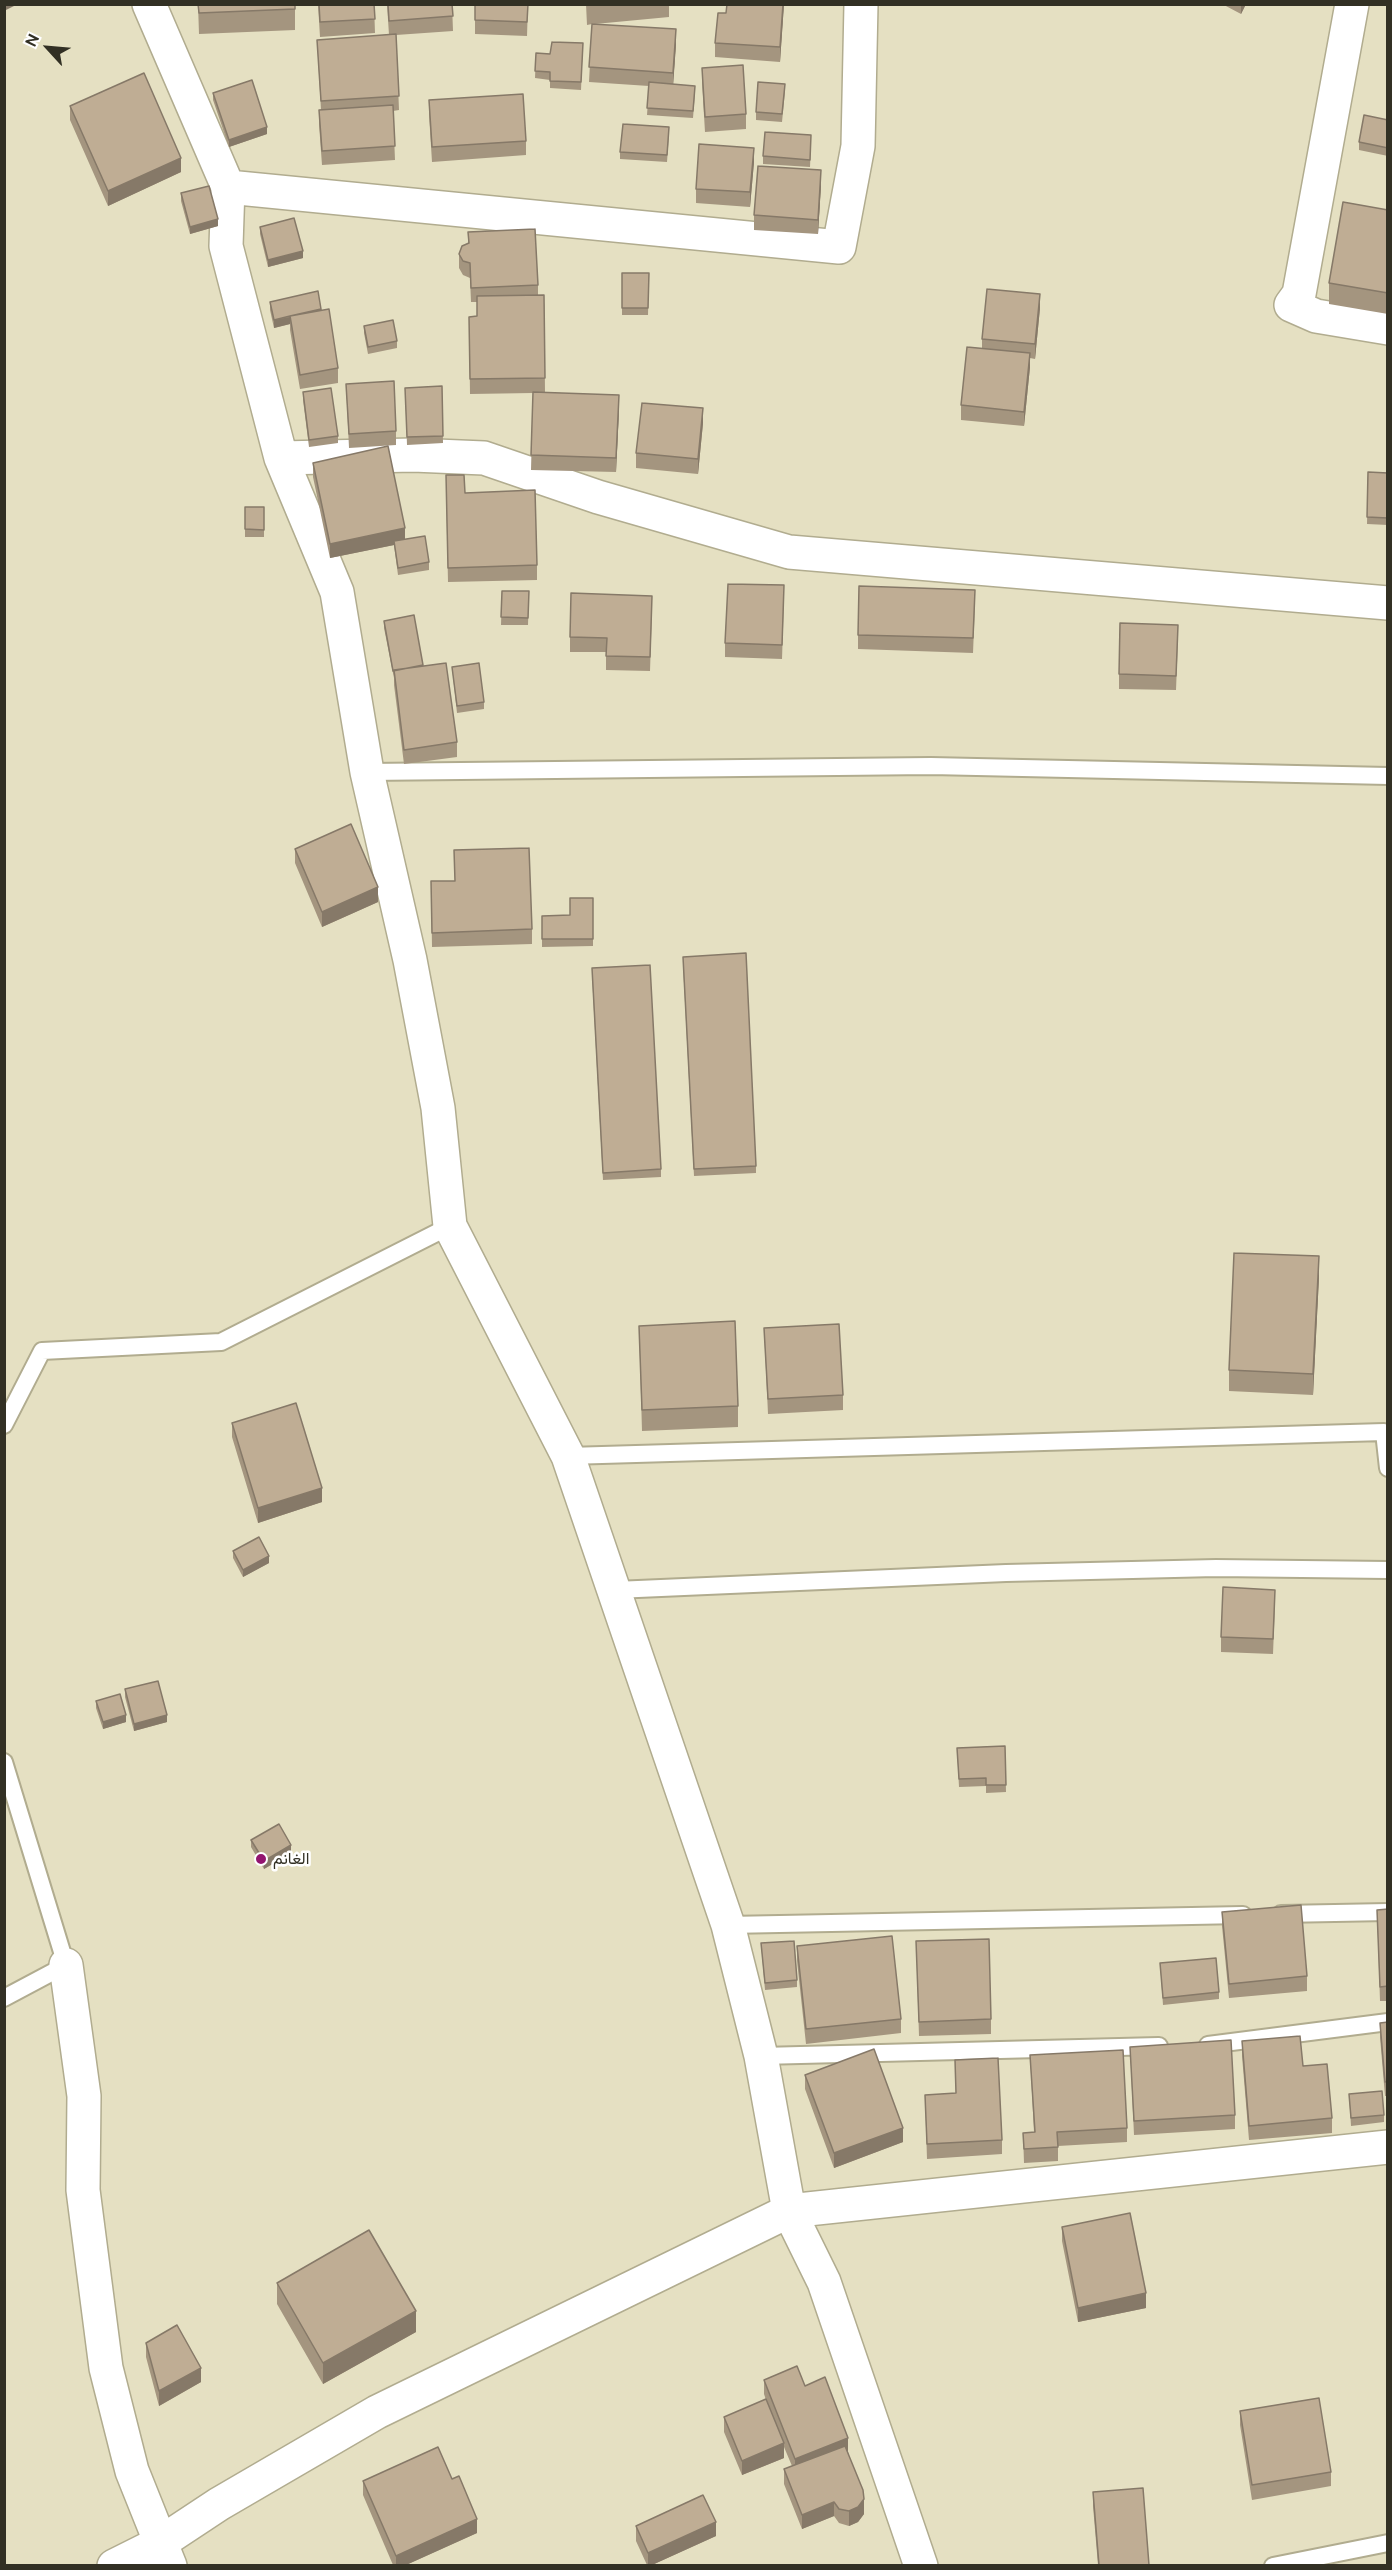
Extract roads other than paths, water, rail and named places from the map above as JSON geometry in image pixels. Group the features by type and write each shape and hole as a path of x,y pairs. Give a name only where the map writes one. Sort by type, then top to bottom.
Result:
{"street":[{"path":"149,4 228,187 226,246 281,458 337,592 367,772 410,960 438,1108 450,1226 568,1456 728,1925 761,2056 789,2211 824,2282 921,2565"},
{"path":"228,187 839,247 858,146 861,4"},
{"path":"1352,4 1299,294 1291,306 1316,316 1388,328"},
{"path":"281,458 413,454 484,458 598,497 789,552 1388,603"},
{"path":"66,1965 84,2096 83,2190 106,2367 132,2471 165,2554"},
{"path":"114,2565 165,2554 219,2504 376,2412 789,2211 1388,2147"}],"lane":[{"path":"367,772 931,766 1388,776"},
{"path":"4,1425 42,1351 221,1342 450,1226"},
{"path":"568,1456 1384,1432 1388,1468"},
{"path":"615,1590 1006,1573 1216,1568 1388,1570"},
{"path":"4,1762 66,1965 4,1998"},
{"path":"728,1925 1388,1912"},
{"path":"761,2056 1224,2044 1388,2022"},
{"path":"1273,2565 1388,2543"}],"place":[{"name":"الغانم","path":"261,1859"}]}
